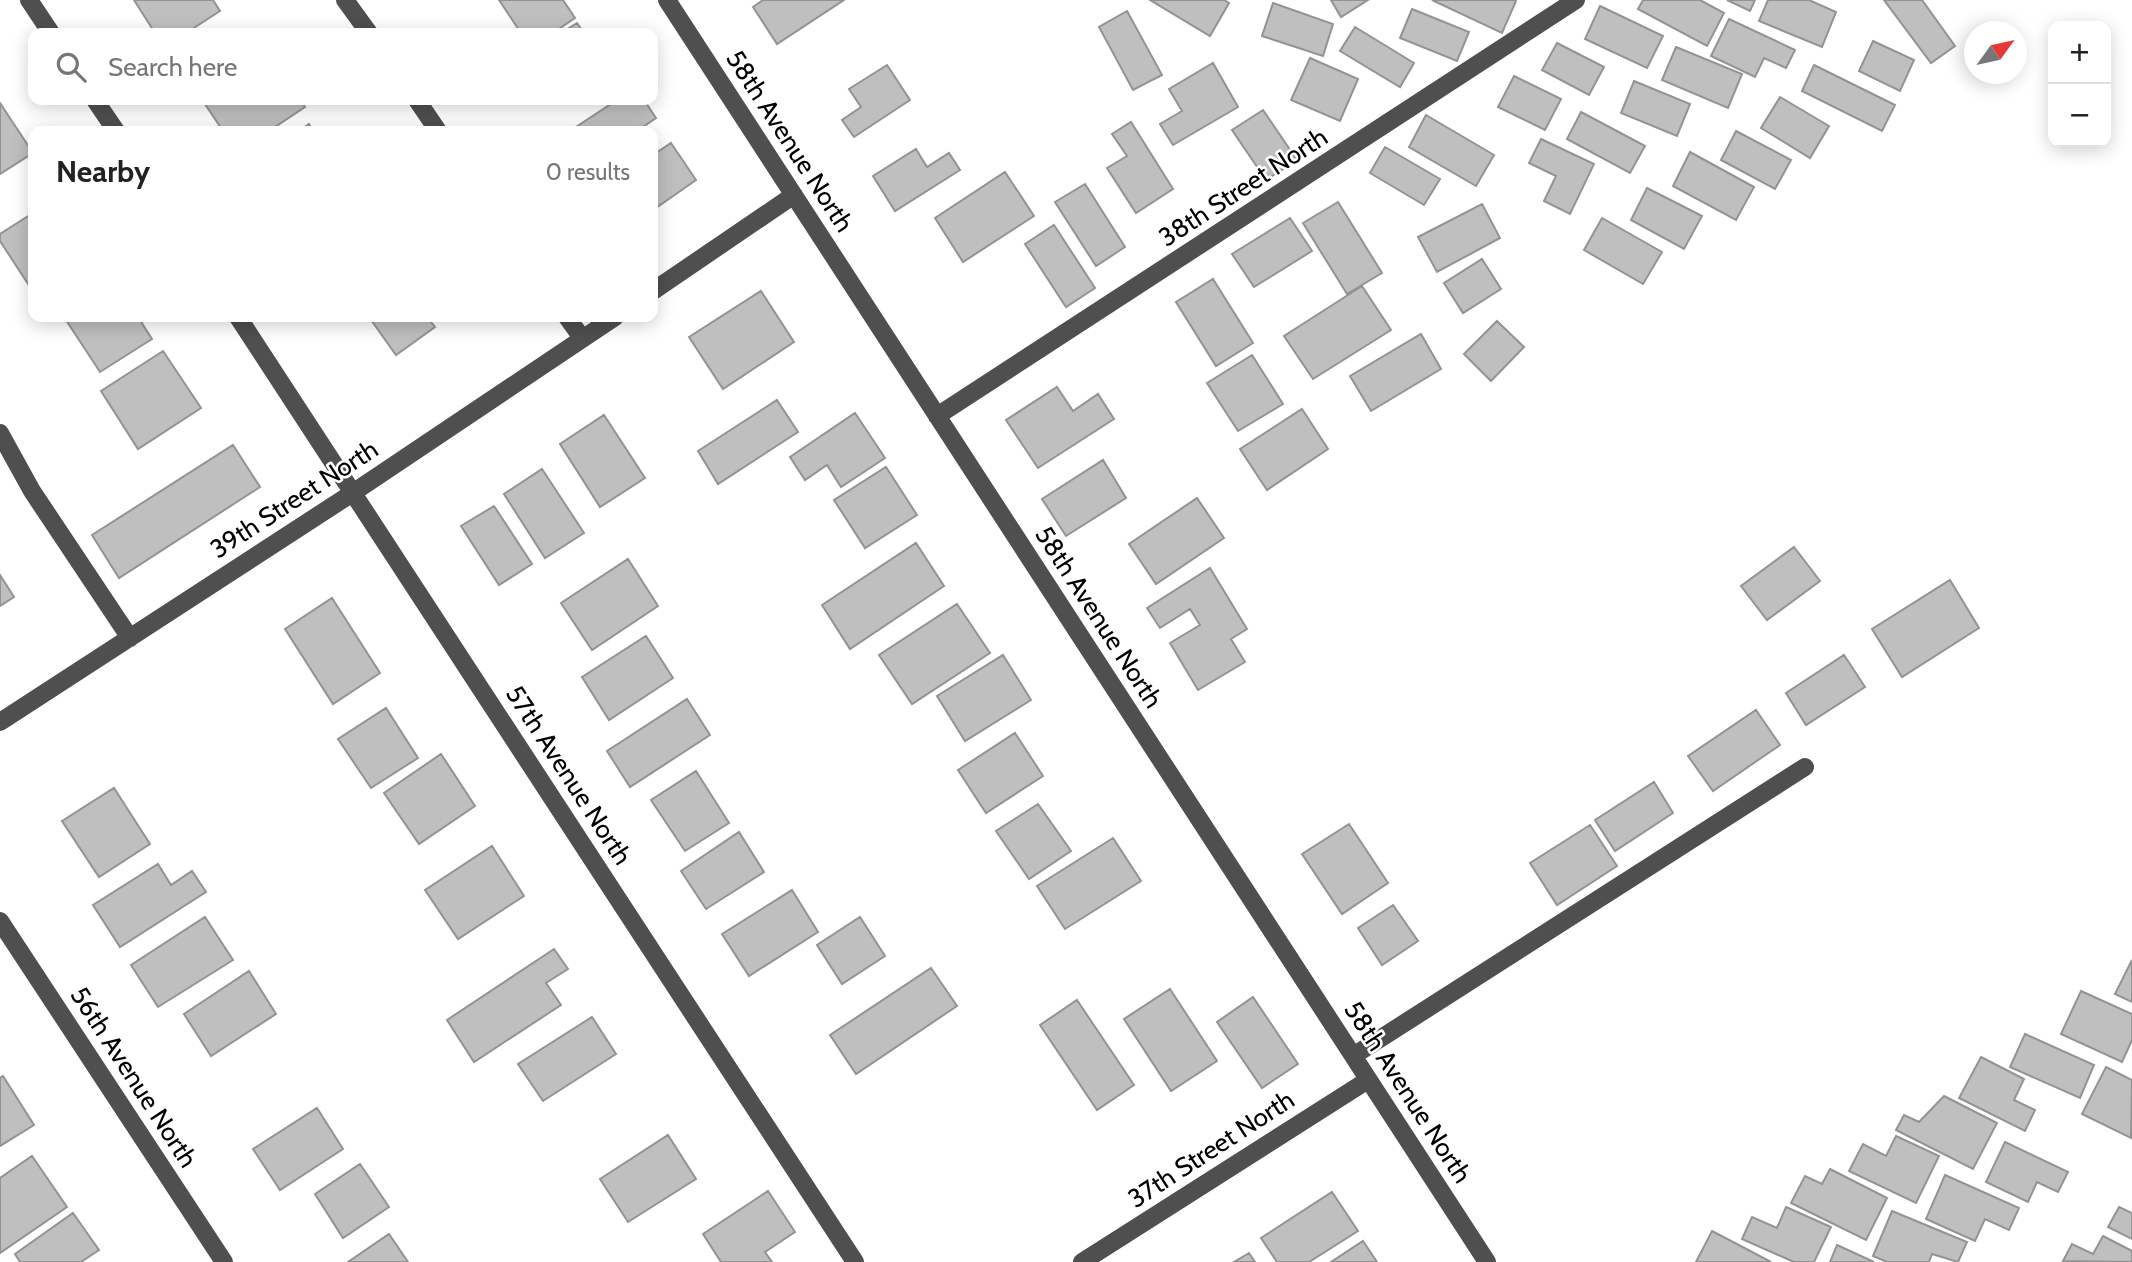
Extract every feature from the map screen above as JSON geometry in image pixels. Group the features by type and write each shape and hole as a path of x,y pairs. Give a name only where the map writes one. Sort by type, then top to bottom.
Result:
{"street":[{"path":"29,0 48,28"},
{"path":"345,0 365,28"},
{"name":"58th Avenue North","path":"667,0 1487,1262"},
{"name":"38th Street North","path":"937,416 1576,0"},
{"path":"98,105 113,126"},
{"path":"420,105 434,126"},
{"path":"658,288 794,195"},
{"name":"57th Avenue North","path":"241,322 855,1262"},
{"path":"571,322 582,338"},
{"name":"39th Street North","path":"0,722 354,492 607,322"},
{"path":"0,433 32,491 130,638"},
{"path":"1353,1056 1805,767"},
{"name":"56th Avenue North","path":"0,921 224,1262"},
{"name":"37th Street North","path":"1082,1262 1368,1080"}],"building":[{"path":"134,0 213,0 220,11 194,28 152,28"},
{"path":"499,0 563,0 575,18 560,28 518,28"},
{"path":"763,0 844,0 777,44 753,7"},
{"path":"1150,0 1224,0 1229,3 1210,36"},
{"path":"1331,0 1368,0 1341,17"},
{"path":"1432,0 1515,0 1516,1 1502,33"},
{"path":"1643,0 1700,0 1724,13 1707,46 1638,9"},
{"path":"1727,0 1755,0 1750,11"},
{"path":"1768,0 1809,0 1836,12 1822,47 1759,21"},
{"path":"1884,0 1922,0 1955,46 1931,63"},
{"path":"1273,3 1333,24 1323,56 1262,36"},
{"path":"1600,6 1663,36 1647,68 1585,39"},
{"path":"1412,9 1469,32 1457,61 1400,38"},
{"path":"1127,11 1162,75 1133,90 1099,27"},
{"path":"1729,19 1795,50 1786,68 1764,58 1755,77 1711,56"},
{"path":"1355,27 1414,63 1400,87 1340,51"},
{"path":"1873,41 1914,60 1900,91 1859,71"},
{"path":"1557,43 1604,67 1589,95 1542,70"},
{"path":"1676,47 1742,74 1728,108 1662,80"},
{"path":"1310,58 1358,79 1340,121 1291,100"},
{"path":"1213,63 1238,107 1173,145 1160,124 1182,111 1169,89"},
{"path":"887,65 910,100 854,137 842,120 861,107 849,89"},
{"path":"1814,65 1895,105 1882,131 1802,91"},
{"path":"1514,76 1561,99 1545,130 1498,107"},
{"path":"1634,81 1690,104 1677,136 1621,113"},
{"path":"1780,97 1829,126 1810,158 1761,128"},
{"path":"0,103 28,145 28,156 0,174"},
{"path":"206,105 305,107 276,126 220,126"},
{"path":"609,105 647,105 656,118 644,126 578,126"},
{"path":"1263,110 1297,160 1266,180 1232,130"},
{"path":"1581,112 1645,146 1630,173 1567,139"},
{"path":"1426,115 1494,155 1476,186 1409,147"},
{"path":"1131,122 1173,189 1136,213 1107,168 1127,156 1112,134"},
{"path":"1736,131 1791,160 1775,189 1721,160"},
{"path":"1541,139 1594,164 1570,214 1544,201 1556,176 1529,163"},
{"path":"671,143 696,180 658,207 658,152"},
{"path":"1385,147 1440,179 1424,205 1370,173"},
{"path":"916,149 927,167 949,153 960,170 895,211 873,176"},
{"path":"1690,152 1754,187 1736,220 1673,186"},
{"path":"1005,172 1034,216 963,262 935,218"},
{"path":"1085,184 1125,247 1096,266 1055,202"},
{"path":"1647,188 1702,216 1684,249 1631,220"},
{"path":"1338,202 1382,273 1347,294 1303,223"},
{"path":"1482,204 1500,238 1437,272 1418,237"},
{"path":"28,216 28,284 0,241 0,234"},
{"path":"1290,218 1312,251 1254,287 1232,254"},
{"path":"1602,218 1662,252 1643,284 1584,250"},
{"path":"1054,225 1095,288 1066,307 1025,244"},
{"path":"1482,259 1501,289 1463,313 1444,283"},
{"path":"1213,279 1253,343 1216,366 1176,302"},
{"path":"1362,286 1391,330 1313,379 1284,336"},
{"path":"761,291 794,342 723,389 689,337"},
{"path":"1497,321 1524,347 1491,381 1464,354"},
{"path":"67,322 141,322 152,339 100,372"},
{"path":"373,322 431,322 435,327 396,355"},
{"path":"1421,334 1441,369 1371,411 1350,376"},
{"path":"163,351 201,408 138,449 101,391"},
{"path":"1252,355 1283,404 1238,431 1207,383"},
{"path":"1057,387 1073,411 1098,394 1114,419 1038,468 1006,420"},
{"path":"777,400 798,432 718,484 698,451"},
{"path":"1302,409 1328,449 1267,490 1240,449"},
{"path":"855,413 885,458 841,487 827,465 805,480 790,457"},
{"path":"604,415 645,478 600,507 560,444"},
{"path":"233,445 260,487 119,578 92,535"},
{"path":"1103,460 1126,498 1066,536 1042,499"},
{"path":"886,467 917,515 865,548 834,500"},
{"path":"542,469 584,533 545,558 504,494"},
{"path":"1197,498 1224,538 1156,584 1129,544"},
{"path":"494,506 532,564 499,585 461,526"},
{"path":"916,543 944,586 850,649 822,605"},
{"path":"1794,547 1820,581 1767,620 1741,586"},
{"path":"628,559 658,606 592,650 561,603"},
{"path":"1210,568 1247,629 1231,639 1245,662 1198,690 1170,643 1200,625 1190,609 1160,628 1147,608"},
{"path":"0,575 14,597 0,606"},
{"path":"1950,580 1979,628 1902,677 1872,629"},
{"path":"332,598 380,673 333,704 285,629"},
{"path":"957,604 990,653 912,704 879,655"},
{"path":"646,636 673,678 609,720 582,677"},
{"path":"1003,655 1031,700 965,741 937,696"},
{"path":"1844,655 1865,687 1806,725 1786,693"},
{"path":"687,699 710,735 630,787 607,751"},
{"path":"386,708 418,758 371,788 338,739"},
{"path":"1756,710 1780,745 1713,791 1688,756"},
{"path":"1015,733 1043,776 986,813 958,770"},
{"path":"441,754 475,806 419,844 384,793"},
{"path":"696,771 729,823 685,851 651,800"},
{"path":"1654,782 1673,813 1615,851 1595,820"},
{"path":"114,788 150,844 99,877 62,821"},
{"path":"1038,804 1071,851 1029,879 996,831"},
{"path":"1349,824 1388,883 1342,914 1302,854"},
{"path":"1590,825 1617,866 1557,905 1530,863"},
{"path":"739,832 764,872 706,909 681,871"},
{"path":"1113,838 1141,881 1065,929 1037,886"},
{"path":"492,846 524,896 458,939 425,890"},
{"path":"158,864 171,885 192,871 206,892 120,947 93,905"},
{"path":"792,890 818,932 749,976 722,934"},
{"path":"1393,905 1418,941 1382,965 1358,928"},
{"path":"205,917 233,960 158,1007 131,965"},
{"path":"860,917 885,956 842,984 817,945"},
{"path":"554,949 568,969 546,983 561,1005 474,1062 447,1020"},
{"path":"2132,960 2132,1002 2115,994"},
{"path":"931,968 957,1006 856,1074 830,1035"},
{"path":"249,971 276,1014 211,1056 184,1014"},
{"path":"1170,989 1217,1061 1171,1091 1124,1019"},
{"path":"2081,991 2132,1014 2132,1040 2122,1062 2061,1034"},
{"path":"1253,997 1298,1064 1262,1088 1217,1022"},
{"path":"1077,1000 1134,1085 1097,1110 1040,1025"},
{"path":"592,1017 616,1054 543,1101 518,1064"},
{"path":"2025,1034 2094,1065 2080,1098 2010,1067"},
{"path":"1981,1057 2024,1079 2014,1100 2035,1110 2025,1131 1959,1098"},
{"path":"2106,1067 2132,1080 2131,1138 2082,1114"},
{"path":"3,1076 34,1125 0,1146 0,1078"},
{"path":"1944,1096 1997,1123 1973,1169 1896,1130 1904,1115 1919,1122"},
{"path":"317,1108 343,1149 280,1190 253,1149"},
{"path":"668,1135 696,1179 628,1222 600,1179"},
{"path":"1896,1136 1939,1156 1916,1203 1849,1171 1863,1144 1886,1156"},
{"path":"2005,1142 2068,1172 2058,1192 2037,1182 2028,1202 1986,1182"},
{"path":"32,1156 67,1207 0,1253 0,1178"},
{"path":"360,1164 389,1207 343,1238 315,1194"},
{"path":"1830,1169 1887,1198 1866,1240 1791,1203 1805,1176 1822,1184"},
{"path":"1945,1175 2019,1208 2009,1230 1985,1219 1975,1241 1926,1219"},
{"path":"768,1191 795,1232 765,1252 772,1262 721,1262 703,1234"},
{"path":"1332,1192 1358,1231 1309,1262 1277,1262 1261,1238"},
{"path":"1786,1207 1831,1227 1814,1262 1794,1262 1742,1239 1752,1217 1777,1228"},
{"path":"2119,1207 2132,1213 2132,1239 2108,1227"},
{"path":"1892,1211 1967,1242 1958,1262 1932,1254 1929,1262 1887,1262 1873,1256"},
{"path":"73,1213 99,1250 81,1262 20,1262 15,1254"},
{"path":"1712,1231 1771,1262 1696,1262"},
{"path":"389,1234 408,1262 348,1262"},
{"path":"2103,1236 2132,1251 2132,1262 2063,1261 2072,1244 2093,1254"},
{"path":"1363,1241 1377,1262 1331,1262"},
{"path":"1837,1245 1874,1262 1830,1262"},
{"path":"1249,1253 1255,1262 1234,1262"}]}
